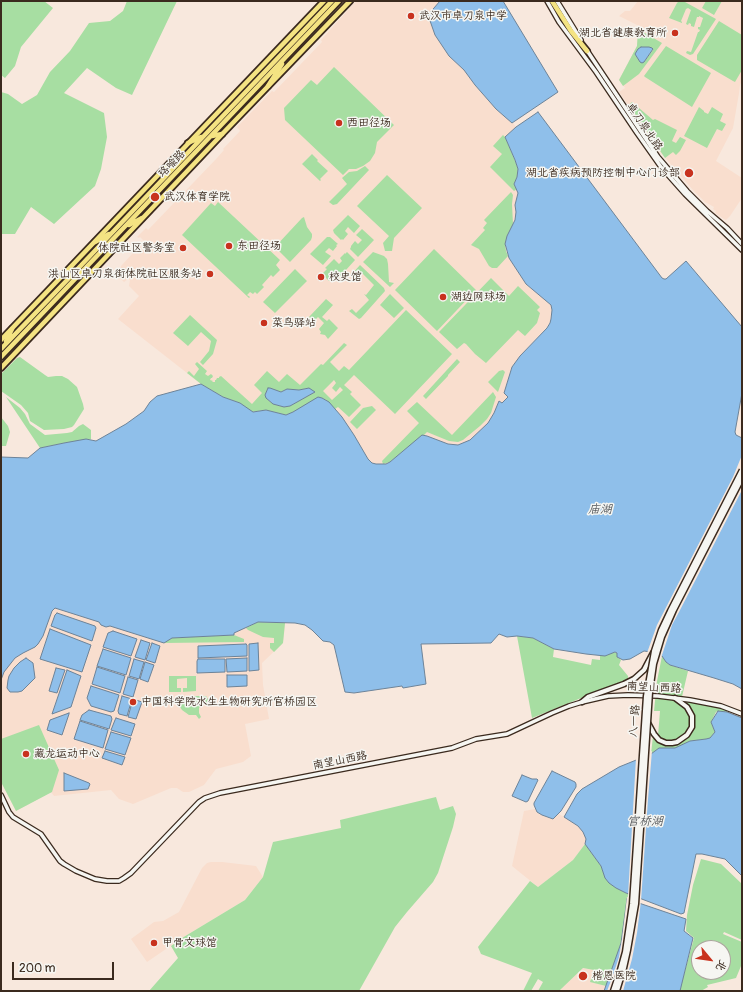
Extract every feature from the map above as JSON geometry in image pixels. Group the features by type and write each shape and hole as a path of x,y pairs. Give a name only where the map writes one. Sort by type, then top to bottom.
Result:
{"main road":[{"path":"1,340 324,1"},
{"name":"珞喻路","path":"2,348 332,1"},
{"name":"珞喻路","path":"1,357 339,1"},
{"path":"1,368 350,1"},
{"path":"552,1 571,31 587,52"},
{"path":"268,86 290,53"},
{"path":"211,137 222,134"},
{"path":"188,143 205,135"},
{"path":"125,227 142,218"},
{"path":"95,242 114,231"},
{"path":"2,348 12,329"},
{"name":"八一路","path":"613,991 625,952 632,904 646,696 650,667 661,630 742,470"},
{"name":"八一路","path":"617,991 628,950 636,904 651,682 654,664 662,637 674,610 742,478"},
{"path":"582,702 588,696 624,684 634,679 644,670 654,651"},
{"path":"648,722 651,730 657,738 663,742 677,742 684,738 690,732 692,716 684,704 675,698"}],"street":[{"name":"卓刀泉北路","path":"547,1 559,22 596,72 661,167 685,194 742,250"},
{"name":"卓刀泉北路","path":"557,1 587,52 658,157 687,191 742,244"},
{"name":"南望山西路","path":"1,795 12,817 41,834 60,861 64,864 76,871 95,878 107,881 119,881 131,873 196,805 210,796 452,748 476,739 511,732 552,713 582,702 612,695 632,695 690,700 721,706 742,714"}],"shaded area":[{"name":"武汉体育学院","path":"356,1 440,1 428,15 435,35 449,56 464,70 496,109 516,127 505,137 514,184 518,193 515,205 516,215 506,251 526,284 551,305 552,310 551,319 548,326 520,356 512,367 504,393 508,397 502,403 499,401 488,423 476,435 465,443 453,445 443,443 425,435 386,464 372,463 368,459 346,422 329,402 284,415 240,403 201,384 118,319 139,296 129,286 130,280 128,279 124,282 118,276 121,266 144,241 140,237 137,237 146,228 148,230 217,158 224,150 223,149 240,131 237,127 272,91 274,92 322,42 321,40"},
{"path":"638,1 742,1 742,80 733,128 716,161 742,178 742,198 726,220 715,213 716,211 713,209 714,207 705,202 692,189 661,153 619,92 625,88 619,80 637,46 639,26 619,16 625,11 630,11"},
{"name":"中国科学院水生生物研究所官桥园区","path":"49,606 286,617 283,643 262,663 263,685 269,719 245,724 251,756 243,762 216,769 204,785 189,792 183,792 177,788 171,788 133,804 119,799 111,790 54,796 51,792 16,811 1,782 1,667"},
{"path":"535,809 537,812 551,819 559,814 580,828 586,836 585,844 573,860 538,887 512,866 524,811"},
{"path":"211,862 256,866 263,877 245,900 182,938 147,962 131,939 154,922 163,921 179,912 202,868 207,863"},
{"name":"楷恩医院","path":"583,968 594,970 591,982 606,986 604,991 559,991"}],"green space":[{"path":"1,1 44,1 53,8 21,47 15,66 5,78 1,75"},
{"path":"127,1 177,1 132,95 116,88 87,68 64,93 104,113 107,137 101,169 95,186 54,224 31,207 15,234 1,234 1,92 8,94 22,104 37,95 50,72 70,51 89,23 110,21 123,11"},
{"path":"706,1 722,1 714,15 702,8"},
{"path":"678,2 685,2 716,19 693,54 690,55 686,53 687,51 691,52 700,30 698,27 700,27 703,18 699,16 697,17 694,27 689,23 688,25 686,24 691,10 688,8 686,9 681,21 682,23 669,18"},
{"path":"719,21 742,35 742,70 735,82 697,60 697,55"},
{"path":"638,29 662,43 639,74 623,86 619,80 637,46","holes":["643,47 653,49 644,62 640,62 635,54 640,48"]},
{"path":"666,46 711,73 692,107 644,76"},
{"name":"西田径场","path":"334,67 394,125 377,142 375,153 370,161 356,169 349,169 343,175 285,120 284,108 311,80 317,85"},
{"path":"632,102 653,120 655,119 677,130 672,141 676,143 680,137 686,140 676,155 673,152 665,158 629,105"},
{"path":"699,107 708,114 712,107 723,114 720,121 726,124 722,131 717,129 707,148 684,136"},
{"path":"503,135 518,169 514,184 517,189 514,191 490,167 502,154 493,146"},
{"path":"312,154 328,171 320,179 320,181 302,164"},
{"path":"365,166 369,170 337,204 333,205 329,202 347,184 342,178 349,172 357,171"},
{"path":"387,175 422,208 394,238 392,251 385,251 383,243 389,236 357,206"},
{"path":"511,192 513,195 513,224 505,244 508,256 497,268 492,268 489,266 479,249 471,245 485,230 483,228 487,223 484,220"},
{"name":"东田径场","path":"218,202 280,260 276,265 280,270 273,277 271,275 262,285 264,287 257,294 255,292 253,294 250,292 247,295 250,297 249,298 182,235 211,203 215,206"},
{"path":"348,215 360,226 354,233 348,227 345,231 348,234 343,240 341,240 333,230"},
{"path":"304,217 312,237 311,240 290,262 275,247"},
{"path":"362,229 374,240 358,257 350,249 355,241 358,244 362,240 356,235"},
{"path":"327,237 330,237 338,244 333,251 329,248 325,252 331,256 323,265 310,254"},
{"name":"湖边网球场","path":"434,249 476,290 437,331 395,290"},
{"path":"347,252 355,260 336,281 332,277 329,281 322,274 327,269 325,268 334,259 339,264 342,261 340,258"},
{"path":"373,252 384,256 387,259 389,282 394,283 390,287 363,262"},
{"path":"360,265 384,288 385,291 359,319 349,311 352,309 356,313 369,300 364,294 366,295 374,285 363,274 358,274 353,277 351,275"},
{"path":"295,269 307,281 275,313 263,302"},
{"path":"491,278 509,296 518,286 540,307 537,310 540,313 537,323 525,336 518,330 486,363 466,344 464,343 457,349 439,332"},
{"path":"390,294 404,308 394,318 380,305"},
{"path":"326,299 333,305 322,317 327,321 329,319 338,328 328,339 325,335 320,334 321,332 319,329 324,323 318,317 314,321 309,317"},
{"path":"406,310 452,354 395,414 354,375 344,385 352,392 350,394 361,405 349,417 338,407 335,409 326,400 320,397 286,415 266,410 251,412 240,403 223,397 201,384 187,373 189,371 194,376 199,369 195,364 197,362 207,371 205,374 208,376 211,374 213,376 210,380 213,381 212,382 215,382 217,378 221,376 252,404 262,393 254,385 267,371 279,382 287,374 300,385 321,364 323,365 344,343 347,345 330,362 339,371 344,366 349,370","holes":["334,380 336,383 332,388 336,392 340,387 343,390 332,400 323,391","268,388 281,392 287,389 300,390 307,388 315,392 286,407 273,404 268,400 265,395"]},
{"path":"190,315 217,340 213,354 203,365 200,362 209,351 211,341 201,332 188,346 173,333"},
{"path":"20,357 48,377 62,376 77,387 84,409 72,427 44,430 30,421 28,413 21,405 1,391 1,374 17,358"},
{"path":"457,359 460,362 426,399 423,396"},
{"path":"503,370 505,372 498,392 488,382 499,371"},
{"path":"493,392 496,397 491,413 480,426 463,440 458,442 449,441 427,432 390,462 383,464 382,461 419,423 407,411 417,402 452,435"},
{"path":"6,397 20,408 30,424 45,435 72,432 83,424 91,430 91,439 40,448"},
{"path":"372,406 376,410 357,429 350,422 363,408"},
{"path":"1,417 8,426 10,432 6,446 1,446"},
{"path":"258,622 285,623 283,643 274,652 270,648 270,643 274,643 274,638 263,637 246,628"},
{"path":"234,635 244,639 244,642 164,643 172,638"},
{"path":"517,636 533,638 554,649 553,657 591,665 592,659 600,660 600,655 607,655 613,652 617,653 617,657 621,660 619,665 628,676 628,679 532,718"},
{"path":"662,656 670,665 688,671 681,701 727,709 727,712 716,712 711,722 715,732 710,738 690,741 675,748 658,749 651,754 653,736 658,736 660,711 654,711 657,681"},
{"path":"169,676 196,676 196,691 183,692 183,688 187,688 187,678 177,679 177,688 181,688 181,692 169,692"},
{"path":"190,696 206,696 208,699 207,703 202,704 199,708 201,717 199,719 196,715 189,715 182,710 178,704 173,703 177,699"},
{"name":"藏龙运动中心","path":"39,725 59,770 52,792 16,811 1,782 1,739"},
{"path":"436,797 440,810 453,806 456,814 438,873 433,882 395,927 359,991 149,991 178,958 171,946 245,900 263,877 273,842 341,828 340,820"},
{"path":"585,844 601,866 607,880 616,888 628,894 621,943 606,986 590,982 594,970 583,968 559,991 538,991 543,982 538,979 531,991 523,991 532,973 481,954 478,947 530,881 538,887 573,860"},
{"path":"701,859 721,864 742,884 742,940 724,932 723,934 742,942 742,966 736,978 731,979 731,940 693,940 694,938 686,931 687,915 693,885"},
{"path":"691,949 691,980 728,980 707,985 708,987 701,991 680,990"}],"water":[{"path":"440,1 503,1 558,92 512,123 496,109 464,70 449,56 435,35 428,15"},
{"path":"641,47 649,47 653,49 642,63 635,54"},
{"name":"庙湖","path":"538,112 662,278 666,279 686,261 742,327 742,393 735,432 736,435 742,438 742,689 733,684 670,665 662,656 651,652 644,651 630,659 623,660 617,657 617,653 615,652 605,656 586,654 554,649 533,638 517,636 507,637 499,634 491,643 421,644 426,684 354,693 345,692 334,645 330,642 323,641 305,625 295,623 258,622 234,633 234,635 172,638 164,643 110,626 106,627 101,625 99,622 55,608 52,611 43,636 38,644 15,658 4,672 1,680 1,457 28,458 40,448 86,439 96,441 126,424 144,411 150,402 157,396 201,384 223,397 240,403 253,412 266,410 286,415 318,397 322,398 329,402 342,417 368,459 372,463 376,464 386,464 390,462 422,435 448,444 458,445 470,440 488,423 499,401 502,403 508,397 504,393 512,367 520,356 547,328 551,319 551,305 526,284 509,258 505,244 507,236 515,220 515,205 518,193 514,184 518,169 505,137 516,127"},
{"path":"268,388 281,392 287,389 299,390 309,388 315,392 290,406 284,407 273,404 266,398 265,395"},
{"path":"57,613 95,626 96,628 92,641 51,626"},
{"path":"50,629 91,645 82,672 40,659"},
{"path":"113,631 137,639 131,656 103,647 108,633"},
{"path":"141,640 150,643 145,660 135,657"},
{"path":"152,643 160,646 155,663 146,660"},
{"path":"258,643 259,670 249,671 249,644"},
{"path":"246,644 247,656 198,658 198,646"},
{"path":"103,649 131,658 126,675 97,666"},
{"path":"26,658 33,663 35,678 22,691 10,692 7,688 9,676 14,668"},
{"path":"247,658 247,671 227,672 226,659"},
{"path":"134,659 144,662 139,679 129,676"},
{"path":"198,659 225,659 225,672 197,673"},
{"path":"145,662 154,665 148,682 140,679"},
{"path":"97,667 125,676 120,693 92,684"},
{"path":"56,668 65,670 57,693 49,691"},
{"path":"67,670 81,676 71,707 52,714"},
{"path":"227,675 247,675 247,686 227,687"},
{"path":"128,677 138,680 133,697 123,694"},
{"path":"91,686 119,695 114,711 111,712 91,706 87,698"},
{"path":"122,696 132,699 127,716 119,714 118,711"},
{"path":"133,699 142,702 136,719 128,717"},
{"path":"89,710 111,716 112,719 109,729 80,720 82,715"},
{"name":"官桥湖","path":"718,711 727,712 742,718 742,876 725,859 696,854 684,913 681,914 626,893 609,883 605,878 601,866 585,844 586,839 583,832 578,826 564,817 577,794 582,789 619,767 651,754 659,748 675,748 690,741 710,738 715,732 711,722"},
{"path":"69,713 62,735 47,730 50,720"},
{"path":"116,718 135,724 131,736 111,730"},
{"path":"80,721 108,730 103,748 74,739"},
{"path":"111,732 131,738 125,755 105,749"},
{"path":"105,751 125,757 122,765 102,758"},
{"path":"552,771 575,782 576,784 576,787 561,811 553,819 537,812 534,805"},
{"path":"64,773 89,783 88,789 64,791"},
{"path":"522,775 538,780 528,801 526,802 512,796"},
{"path":"627,899 686,919 684,931 693,938 691,940 691,946 680,991 604,991 621,943"}],"pier":[{"path":"742,455 742,490 672,625 661,658 647,653 657,625 733,477"},
{"path":"652,751 641,901 628,896 636,758"},
{"path":"627,897 641,901 632,959 623,991 607,991 619,957"}],"place":[{"name":"武汉市卓刀泉中学","path":"411,16"},
{"name":"湖北省健康教育所","path":"675,33"},
{"name":"西田径场","path":"339,123"},
{"name":"湖北省疾病预防控制中心门诊部","path":"689,173"},
{"name":"武汉体育学院","path":"155,197"},
{"name":"东田径场","path":"229,246"},
{"name":"体院社区警务室","path":"183,248"},
{"name":"洪山区卓刀泉街体院社区服务站","path":"210,274"},
{"name":"校史馆","path":"321,277"},
{"name":"湖边网球场","path":"443,297"},
{"name":"菜鸟驿站","path":"264,323"},
{"name":"中国科学院水生生物研究所官桥园区","path":"133,702"},
{"name":"藏龙运动中心","path":"26,754"},
{"name":"甲骨文球馆","path":"154,943"},
{"name":"楷恩医院","path":"583,976"}]}
